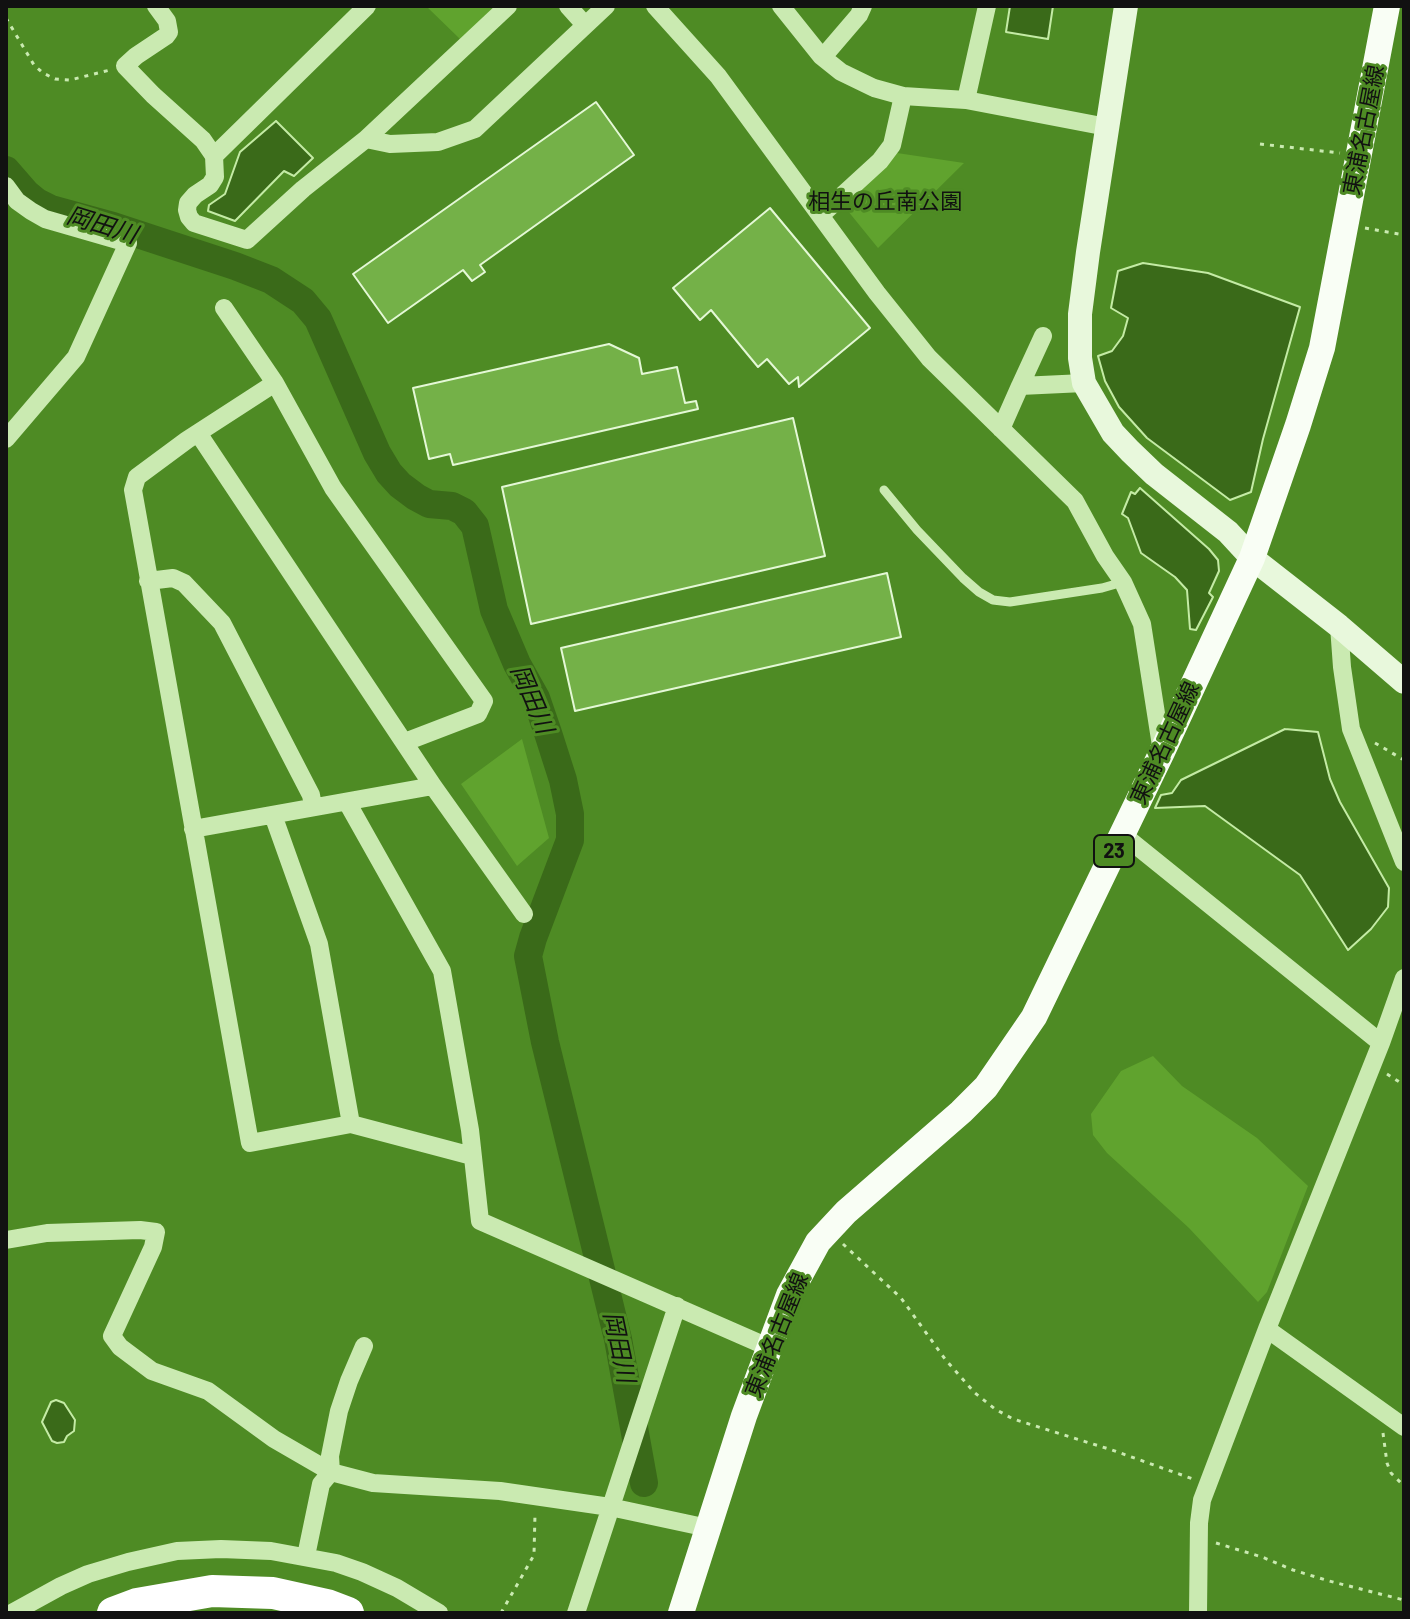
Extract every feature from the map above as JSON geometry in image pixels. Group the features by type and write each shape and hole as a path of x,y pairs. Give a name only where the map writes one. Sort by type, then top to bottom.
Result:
{"highway":[{"path":"113,1613 137,1604 212,1591 273,1593 348,1613"},
{"path":"182,1613 203,1609 261,1613"}],"main road":[{"name":"東浦名古屋線","path":"681,1613 768,1347 789,1295 818,1242 882,1178 986,1087 1034,1017 1252,558 1322,348 1387,6"}],"street":[{"path":"156,6 167,21 169,32 125,66 203,140 214,156 215,177 188,203 189,217 194,223 247,240 303,189 366,139 508,6"},
{"path":"214,156 367,6"},
{"path":"568,6 585,25"},
{"path":"366,139 390,144 438,142 475,129 606,6"},
{"path":"655,6 718,76 877,293 929,358 1075,501 1123,582 1142,624 1162,752"},
{"path":"781,6 823,57 858,81 903,96 966,100 1107,127"},
{"path":"823,57 863,6"},
{"path":"966,100 987,6"},
{"path":"1126,6 1080,314 1080,358 1084,383 1113,433 1154,474 1228,532 1252,558 1404,682"},
{"path":"821,215 880,161 892,145 903,96"},
{"path":"6,186 17,201 45,219 128,243 76,357 6,439"},
{"path":"224,308 275,383 333,488 484,701 478,714 405,742"},
{"path":"1001,429 1043,336"},
{"path":"275,383 137,477 133,486 250,1143 351,1124 472,1156"},
{"path":"1020,386 1084,383"},
{"path":"198,433 433,786 524,914"},
{"path":"148,581 173,578 184,583 222,623 311,795 313,806"},
{"path":"1339,626 1351,729 1404,862"},
{"path":"193,829 433,786"},
{"path":"347,802 442,971 470,1130 480,1221 768,1347"},
{"path":"273,815 319,944 351,1124"},
{"path":"1122,834 1381,1043"},
{"path":"1198,1613 1202,1500 1404,978"},
{"path":"6,1240 47,1233 156,1232 153,1247 112,1336 120,1347 152,1371 208,1391 284,1446 331,1472 373,1483 500,1491 610,1507 708,1528"},
{"path":"576,1613 677,1306"},
{"path":"1267,1329 1404,1427"},
{"path":"306,1556 321,1484 331,1472 330,1456 339,1411 364,1346"},
{"path":"12,1613 88,1574 177,1551 221,1549 306,1556 362,1572 439,1613"}],"lane":[{"path":"884,490 963,578 993,600 1010,602 1123,582"}],"path":[{"path":"6,18 34,65 55,79 81,78 125,66"},
{"path":"1260,144 1359,156"},
{"path":"1346,225 1404,235"},
{"path":"1351,729 1404,760"},
{"path":"828,1231 901,1298 945,1359 975,1393 995,1409 1013,1419 1208,1484"},
{"path":"1386,1413 1383,1424 1384,1450 1391,1473 1404,1486"},
{"path":"501,1613 534,1555 535,1496"},
{"path":"1199,1541 1216,1543 1329,1581 1404,1600"}],"green space":[{"path":"426,6 498,6 460,39"},
{"name":"相生の丘南公園","path":"897,153 964,163 878,248 839,200 886,166"},
{"path":"522,739 549,838 517,866 461,784"},
{"path":"1153,1056 1182,1086 1257,1138 1308,1186 1267,1292 1258,1302 1189,1228 1107,1153 1093,1135 1091,1114 1121,1071"}],"shaded area":[{"path":"1010,6 1053,6 1048,39 1006,32"},
{"path":"276,121 313,158 294,176 284,171 235,221 208,211 209,205 225,194 240,152"},
{"path":"1143,263 1208,273 1300,307 1251,492 1230,500 1147,438 1119,407 1105,381 1098,356 1112,351 1123,336 1128,318 1111,308 1118,271"},
{"path":"1140,488 1218,560 1219,571 1209,593 1213,597 1196,630 1190,629 1187,590 1175,577 1141,553 1128,518 1122,514 1131,492 1135,494"},
{"path":"1285,729 1318,732 1330,779 1340,802 1389,888 1388,907 1371,929 1348,950 1300,875 1205,806 1155,808 1161,795 1172,793 1181,780"},
{"path":"51,1402 64,1403 75,1420 74,1431 64,1442 57,1443 52,1441 42,1422"}],"building":[{"path":"596,102 634,155 480,265 485,272 472,281 463,270 388,323 353,274"},
{"path":"770,208 870,328 799,387 798,377 789,384 767,359 758,367 711,310 700,320 673,288"},
{"path":"609,344 639,358 642,374 677,367 685,403 696,401 698,409 453,465 450,454 429,459 413,388"},
{"path":"793,418 825,556 531,624 502,487"},
{"path":"887,573 901,637 575,711 561,648"}],"waterway":[{"name":"岡田川","path":"6,170 26,193 51,209 235,266 271,280 303,301 318,319 377,453 389,473 416,497 429,504 452,506 464,512 475,526 494,610 517,664 536,698 563,780 570,814 570,840 528,956 545,1042 618,1339 644,1483"}]}
